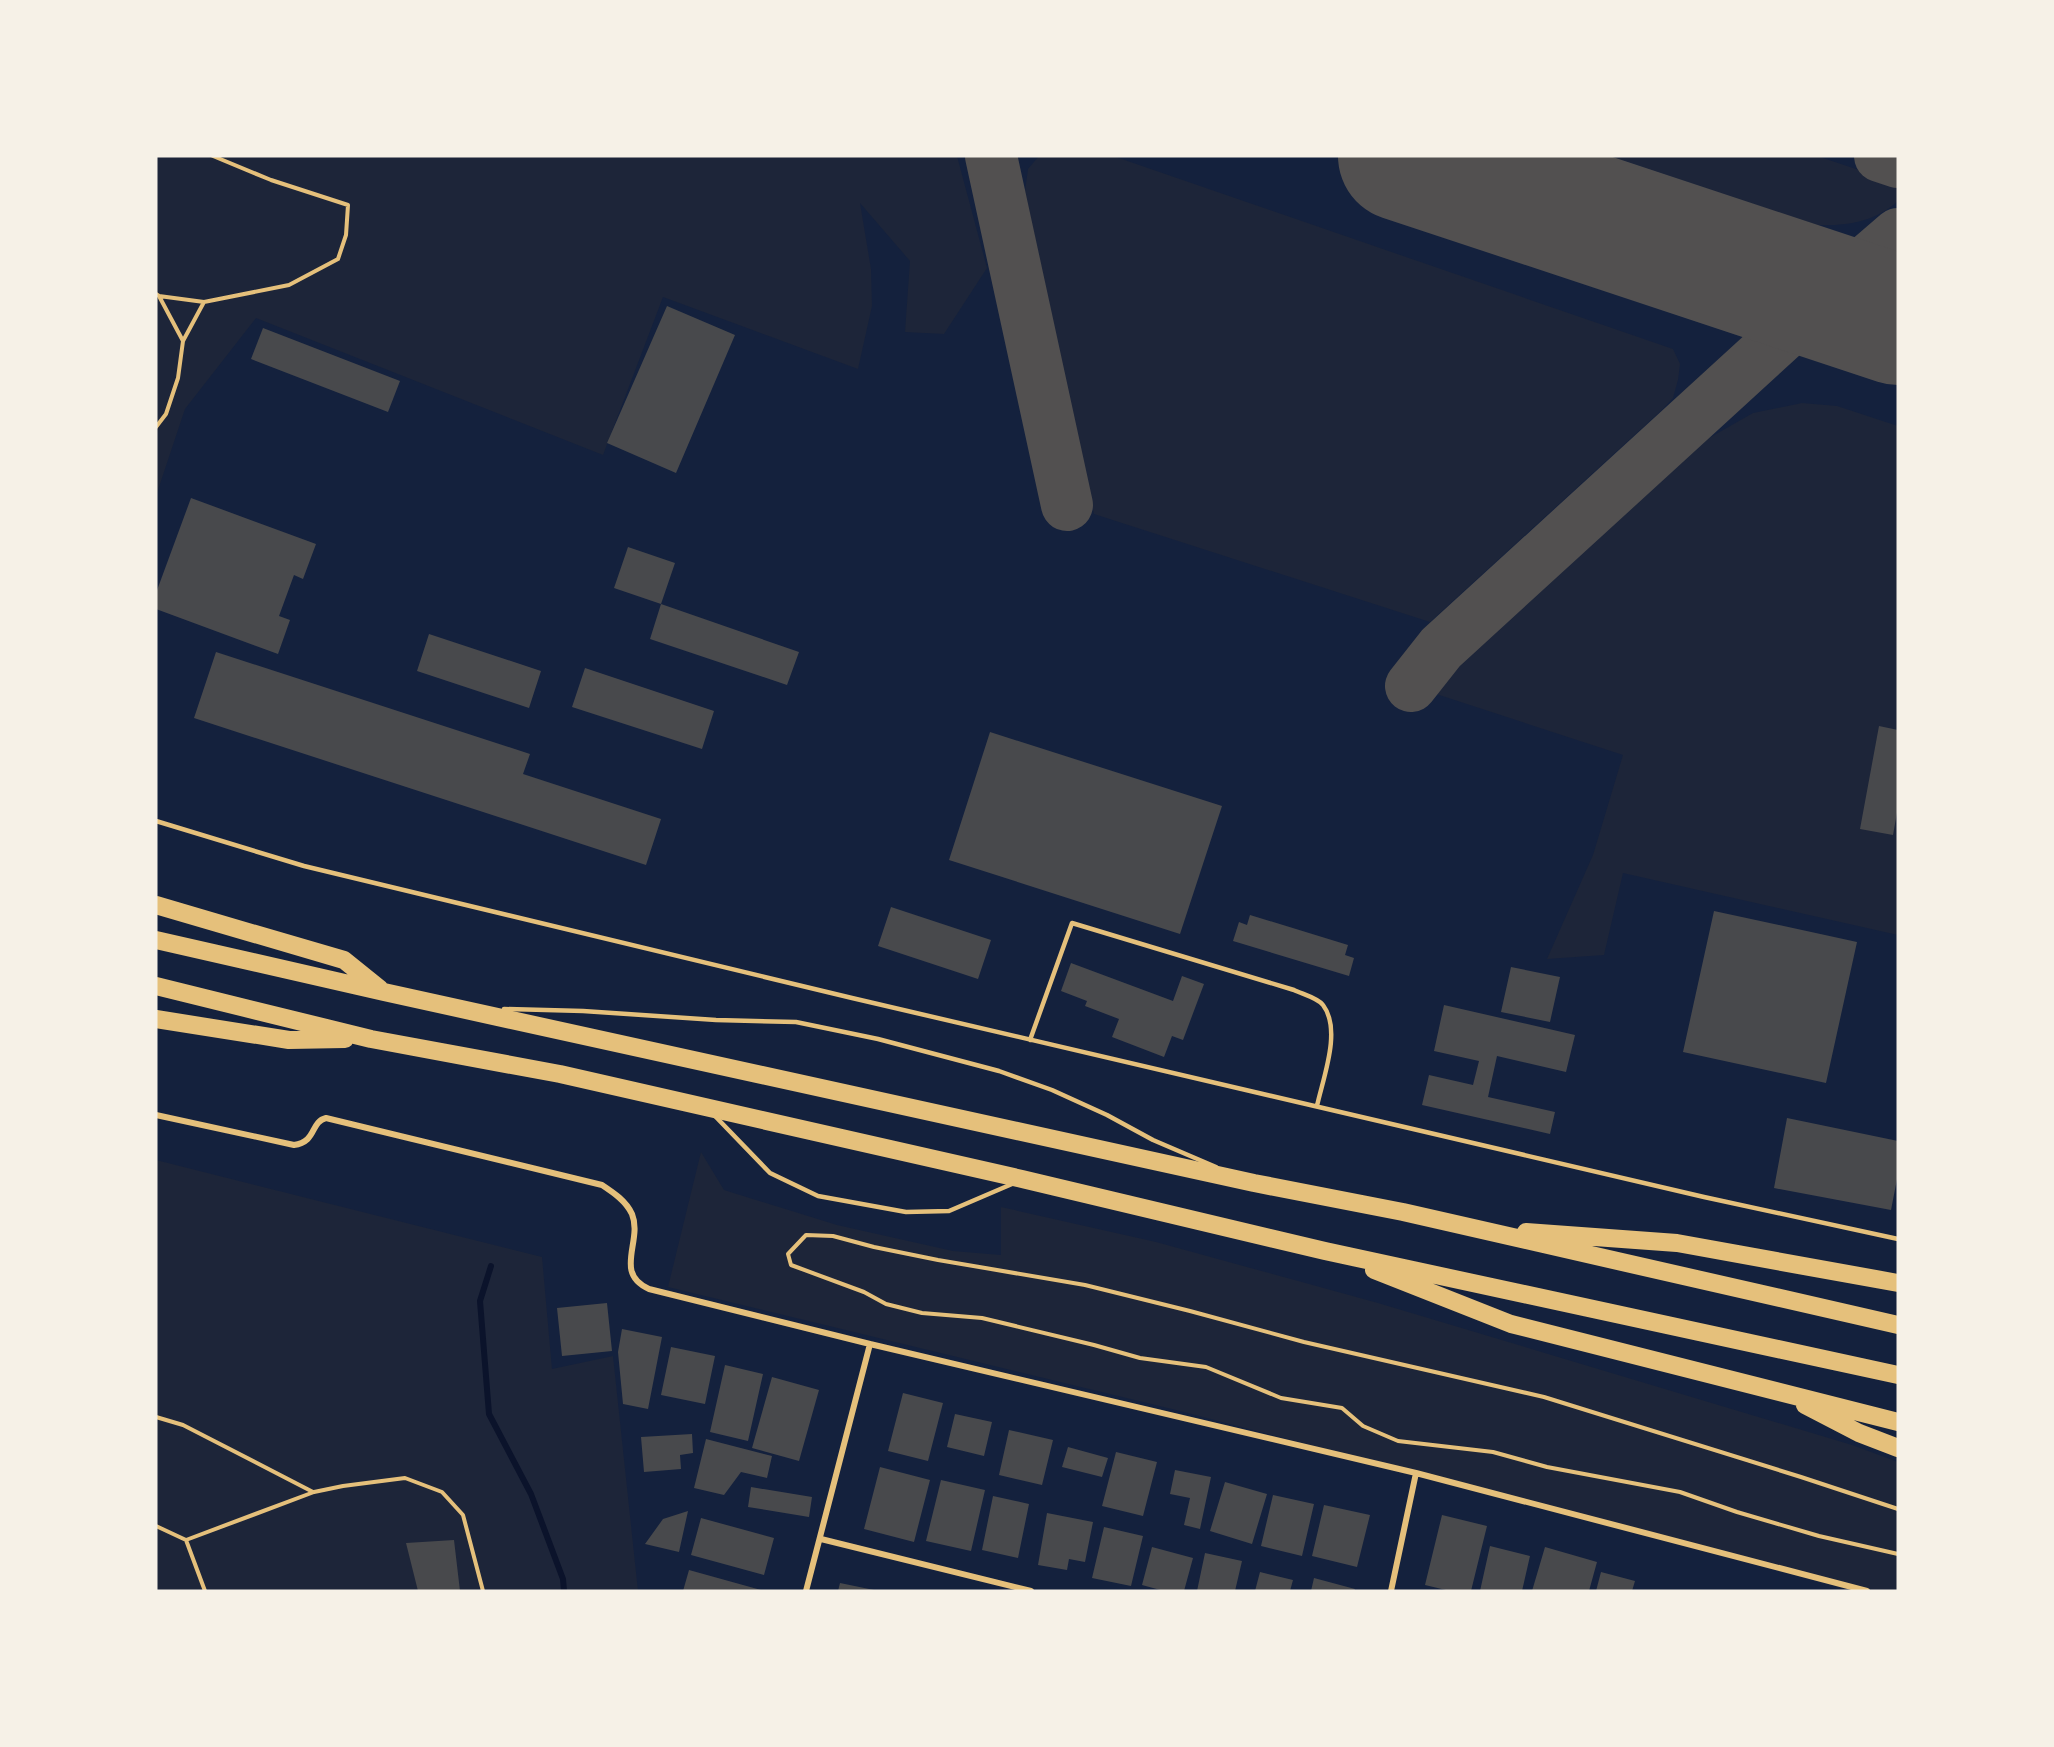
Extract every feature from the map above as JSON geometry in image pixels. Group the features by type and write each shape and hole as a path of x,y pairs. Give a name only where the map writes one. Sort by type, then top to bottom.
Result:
{"highway":[{"path":"156,905 344,960 384,992"},
{"path":"156,940 1254,1183 1403,1212 1898,1325"},
{"path":"156,986 371,1038 560,1074 1022,1179 1325,1251 1898,1375"},
{"path":"156,1019 289,1040 371,1038"},
{"path":"1463,1227 1677,1243 1898,1283"},
{"path":"1325,1251 1510,1324 1898,1422"},
{"path":"1777,1390 1859,1433 1898,1448"}],"street":[{"path":"156,1115 294,1145 308,1140 319,1121 326,1118 603,1185 617,1195 632,1214 634,1226 630,1264 632,1276 638,1284 649,1289 870,1344 1416,1473 1867,1591"},
{"path":"806,1591 870,1344"},
{"path":"1391,1591 1416,1473"},
{"path":"821,1539 1031,1591"}],"lane":[{"path":"156,821 304,866 1030,1040 1692,1195 1898,1239"},
{"path":"1030,1040 1072,923 1294,990 1322,1004 1332,1024 1330,1049 1317,1106"},
{"path":"419,998 483,1007"},
{"path":"494,1008 515,1011 583,1011 796,1023 878,1039 999,1071 1052,1090 1154,1140 1254,1183"},
{"path":"706,1107 770,1173 818,1196 906,1212 949,1211 1022,1179"}],"path":[{"path":"158,295 204,302 289,285 338,259 346,235 348,205 271,180 213,156"},
{"path":"158,295 183,340"},
{"path":"156,427 166,414 178,378 183,340 204,302"},
{"path":"1898,1509 1544,1397 1304,1342 1085,1285 938,1260 873,1247 833,1236 806,1235 788,1254 791,1266 864,1292 886,1304 922,1313 982,1318 1140,1358 1206,1366 1281,1398 1342,1408 1363,1426 1398,1441 1493,1452 1547,1467 1680,1492 1737,1512 1819,1536 1898,1554"},
{"path":"156,1417 183,1425 314,1492"},
{"path":"186,1540 314,1492 405,1478 442,1492 463,1515 483,1591"},
{"path":"156,1526 186,1540 205,1591"}],"shaded area":[{"path":"156,156 957,156 987,268 944,334 905,332 910,261 860,203 871,269 872,306 858,369 663,297 603,455 256,318 185,409 156,496"},
{"path":"1039,156 1113,156 1673,349 1680,364 1673,398 1430,622 1094,514 1025,191 1028,169"},
{"path":"1610,156 1817,156 1898,183 1898,201 1880,214 1860,221 1839,225 1817,225"},
{"path":"1802,403 1837,406 1898,426 1898,935 1623,873 1604,955 1547,959 1593,855 1623,755 1427,691 1709,438 1753,413"},
{"path":"701,1152 724,1190 837,1225 953,1251 1001,1255 1001,1207 1156,1242 1378,1303 1852,1445 1898,1462 1898,1591 1871,1591 1176,1410 668,1287"},
{"path":"156,1160 542,1257 552,1369 613,1356 638,1591 156,1591"}],"building":[{"path":"667,306 735,335 676,473 607,443"},
{"path":"263,328 400,381 388,412 251,359"},
{"path":"191,498 316,544 303,579 294,575 279,616 290,620 278,654 156,609 156,593"},
{"path":"628,547 675,563 661,604 614,588"},
{"path":"661,604 799,652 787,685 650,639"},
{"path":"429,634 541,671 529,708 417,671"},
{"path":"216,652 530,754 523,774 661,819 646,865 194,718"},
{"path":"585,668 714,711 702,749 572,707"},
{"path":"1879,726 1898,730 1898,807 1893,835 1860,829"},
{"path":"990,732 1222,806 1180,934 949,860"},
{"path":"891,907 991,940 978,979 878,946"},
{"path":"1714,911 1857,942 1826,1083 1683,1052"},
{"path":"1250,915 1348,945 1345,955 1354,958 1349,976 1233,941 1239,922 1247,925"},
{"path":"1071,963 1173,1001 1182,976 1204,984 1183,1040 1172,1036 1164,1057 1112,1037 1119,1019 1085,1006 1087,1001 1061,991"},
{"path":"1511,967 1560,977 1550,1022 1501,1012"},
{"path":"1444,1005 1575,1035 1566,1072 1497,1056 1488,1097 1555,1112 1550,1134 1422,1105 1429,1075 1473,1085 1479,1061 1434,1051"},
{"path":"1787,1118 1898,1141 1898,1174 1891,1210 1774,1188"},
{"path":"607,1303 612,1351 562,1356 557,1308"},
{"path":"622,1329 662,1337 648,1409 623,1404 618,1352"},
{"path":"671,1347 715,1356 705,1404 661,1395"},
{"path":"725,1365 763,1374 748,1441 710,1432"},
{"path":"772,1377 819,1390 799,1461 752,1448"},
{"path":"903,1393 943,1403 928,1461 888,1451"},
{"path":"955,1414 992,1422 984,1456 947,1447"},
{"path":"1009,1430 1053,1440 1042,1485 999,1475"},
{"path":"692,1434 693,1453 680,1455 681,1469 644,1472 641,1437"},
{"path":"706,1439 772,1456 767,1478 741,1472 724,1495 694,1488"},
{"path":"1068,1447 1108,1458 1102,1477 1062,1467"},
{"path":"1116,1452 1157,1462 1143,1516 1102,1506"},
{"path":"880,1467 930,1480 914,1542 864,1529"},
{"path":"1175,1470 1211,1477 1200,1529 1184,1525 1190,1498 1170,1494"},
{"path":"941,1480 985,1490 971,1551 926,1541"},
{"path":"1225,1482 1267,1494 1252,1544 1210,1531"},
{"path":"751,1487 812,1497 809,1517 748,1507"},
{"path":"1273,1495 1314,1504 1302,1556 1261,1546"},
{"path":"993,1496 1029,1504 1018,1558 982,1550"},
{"path":"1324,1505 1370,1515 1357,1567 1312,1556"},
{"path":"688,1511 679,1552 645,1544 663,1519"},
{"path":"1047,1513 1093,1522 1085,1562 1069,1559 1067,1570 1038,1565"},
{"path":"1442,1515 1487,1526 1471,1591 1450,1591 1425,1585"},
{"path":"701,1518 774,1538 764,1575 691,1555"},
{"path":"1104,1527 1143,1536 1131,1586 1092,1578"},
{"path":"454,1540 460,1591 418,1591 406,1543"},
{"path":"1490,1546 1530,1556 1522,1591 1480,1591"},
{"path":"1152,1547 1193,1558 1184,1591 1164,1591 1142,1585"},
{"path":"1545,1547 1597,1562 1589,1591 1532,1591"},
{"path":"1205,1553 1242,1561 1235,1591 1197,1591"},
{"path":"689,1570 761,1590 761,1591 683,1591"},
{"path":"1260,1572 1293,1580 1290,1591 1255,1591"},
{"path":"1601,1572 1635,1581 1632,1591 1596,1591"},
{"path":"1314,1578 1355,1589 1354,1591 1311,1591"},
{"path":"840,1583 874,1590 874,1591 838,1591"}],"waterway":[{"path":"491,1266 480,1301 489,1414 531,1494 563,1579 564,1591"}],"taxiway":[{"path":"991,156 1067,505"},
{"path":"1880,156 1898,162"},
{"path":"1411,686 1441,648 1826,296 1898,234"}],"runway":[{"path":"1403,156 1898,320"}]}
